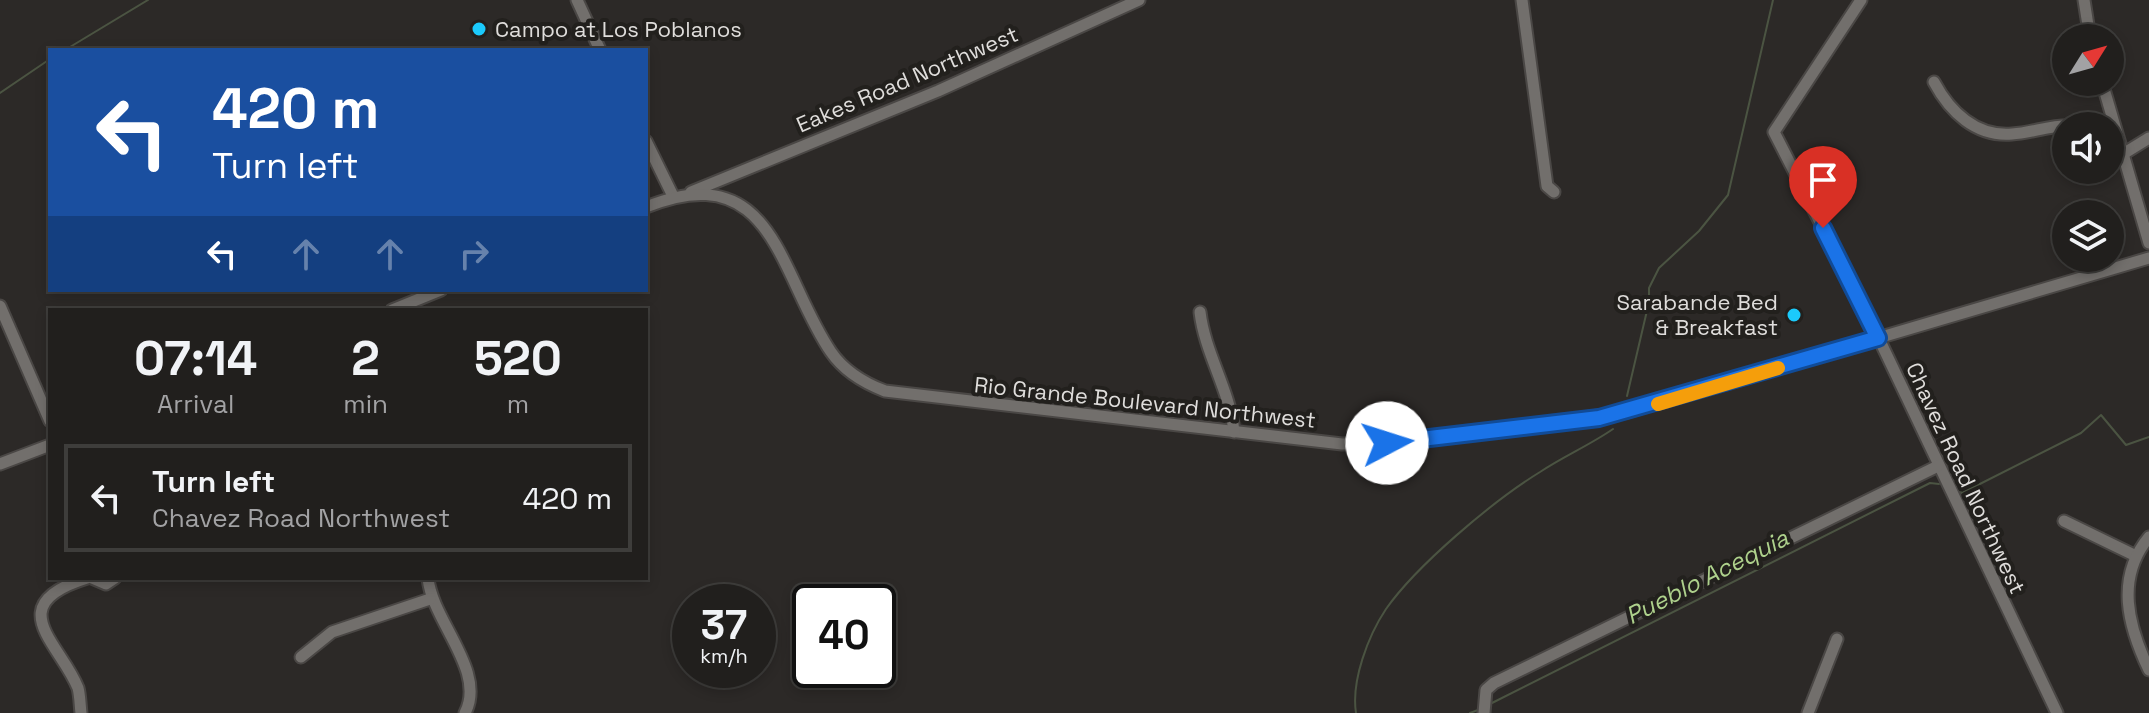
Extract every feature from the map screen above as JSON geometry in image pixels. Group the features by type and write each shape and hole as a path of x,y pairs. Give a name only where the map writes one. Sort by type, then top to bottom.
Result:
{"street":[{"path":"577,0 599,48"},
{"name":"Eakes Road Northwest","path":"690,193 938,91 1139,0"},
{"path":"1522,0 1547,186 1554,192"},
{"name":"Chavez Road Northwest","path":"1861,0 1774,132 1878,338 2057,713"},
{"path":"2084,0 2088,24"},
{"path":"1934,82 1949,107 1983,130 2011,134 2052,129"},
{"path":"2124,153 2149,138"},
{"path":"648,145 673,196"},
{"path":"2124,157 2149,243"},
{"name":"Rio Grande Boulevard Northwest","path":"648,206 690,193 716,196 738,206 769,231 833,354 867,384 911,396 1369,444 1599,418 2149,258"},
{"path":"397,308 436,292"},
{"path":"0,306 48,416"},
{"path":"1200,312 1203,331 1232,412 1234,432"},
{"path":"0,464 48,448"},
{"path":"1484,713 1486,690 1494,683 1938,466"},
{"path":"2064,521 2136,556"},
{"path":"2149,537 2136,556 2127,610 2149,670"},
{"path":"81,713 78,690 39,627 41,611 51,596 86,580"},
{"path":"428,580 430,599 471,681 465,713"},
{"path":"301,657 332,632 430,599"},
{"path":"1808,713 1837,639"}],"waterway":[{"path":"68,48 148,0"},
{"path":"1627,396 1649,302 1649,288 1659,268 1699,231 1728,195 1773,0"},
{"path":"0,93 48,60"},
{"name":"Pueblo Acequia","path":"1955,485 1962,493 2081,433 2101,415 2126,445 2149,437"},
{"path":"1356,713 1356,687 1367,645 1386,609 1417,573 1500,499 1613,429"},
{"name":"Pueblo Acequia","path":"1490,704 1930,483 1939,484"},
{"name":"Pueblo Acequia","path":"1470,713 1478,710"}],"slow traffic":[{"path":"1658,404 1778,368"}],"place":[{"name":"Campo at Los Poblanos","path":"479,29"},
{"name":"Sarabande Bed & Breakfast","path":"1794,315"}],"route":[{"path":"1387,443 1599,418 1878,338 1823,228"}]}
